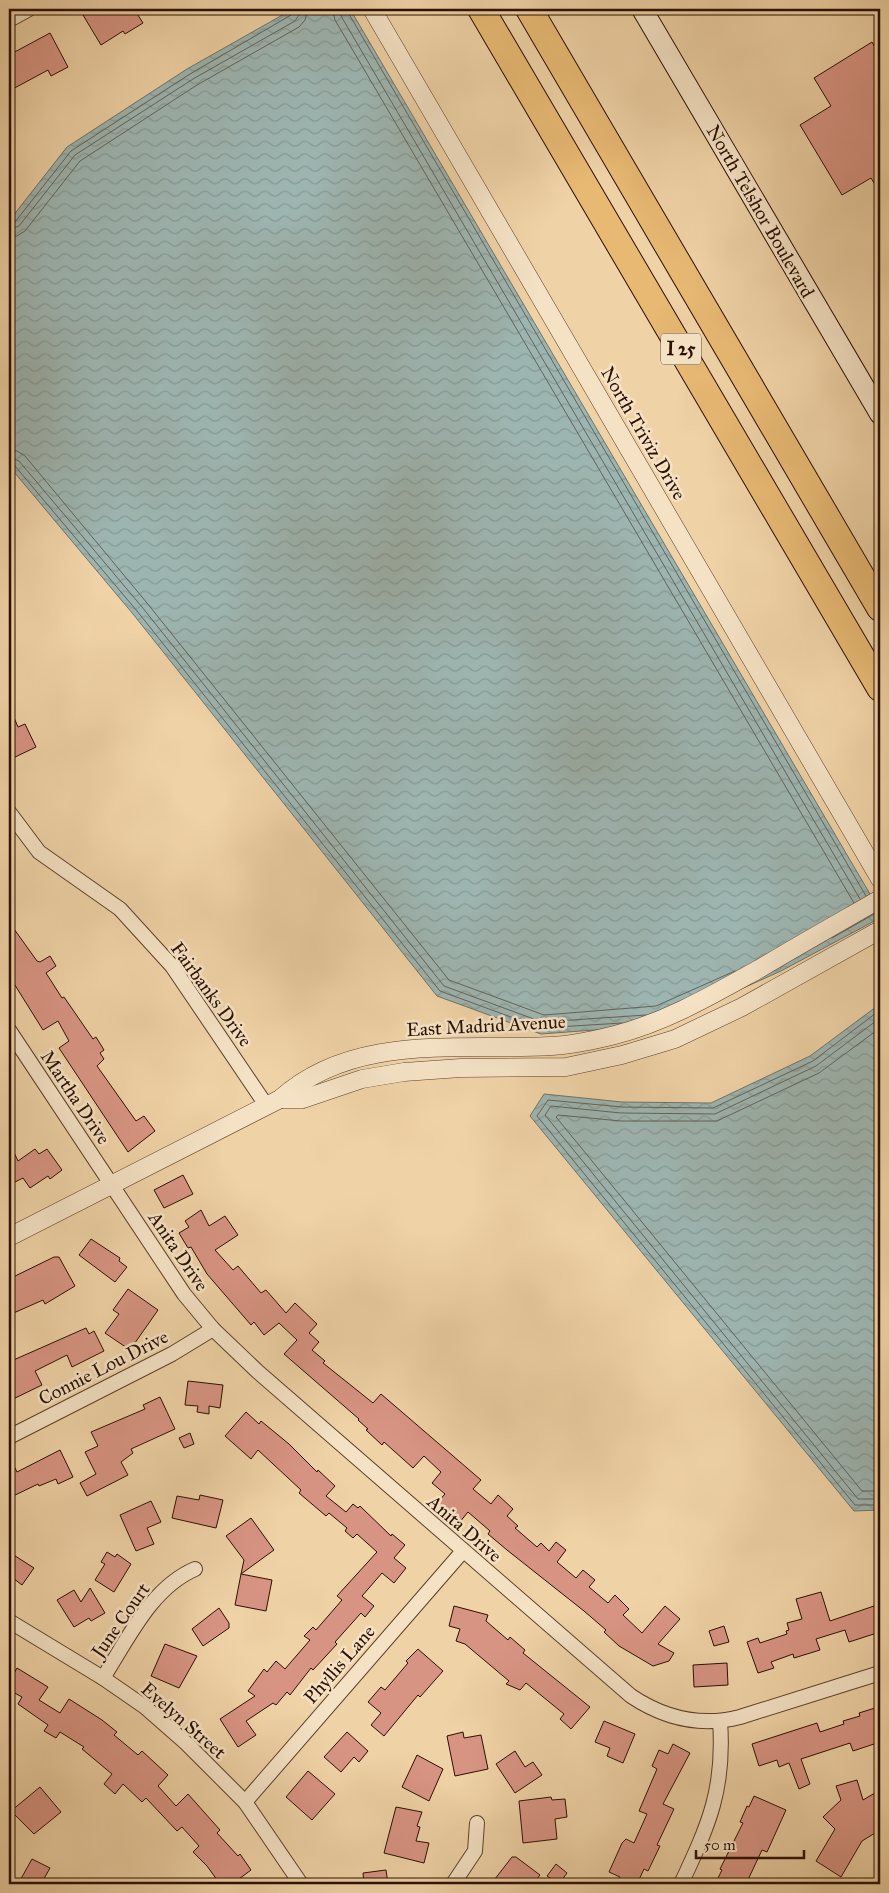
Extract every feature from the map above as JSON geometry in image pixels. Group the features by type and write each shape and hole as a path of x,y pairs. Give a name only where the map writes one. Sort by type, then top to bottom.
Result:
{"highway":[{"name":"I 25","path":"481,9 880,688"},
{"name":"I 25","path":"530,9 880,608"}],"main road":[{"name":"North Telshor Boulevard","path":"642,9 880,414"}],"street":[{"path":"9,20 29,9"},
{"name":"North Triviz Drive","path":"372,9 880,878"},
{"name":"Fairbanks Drive","path":"9,812 39,852 120,909 172,966 273,1102"},
{"name":"East Madrid Avenue","path":"9,1238 273,1102 298,1083 348,1062 404,1049 469,1046 553,1046 615,1035 669,1018 880,899"},
{"name":"East Madrid Avenue","path":"273,1102 303,1098 362,1079 404,1072 461,1068 566,1067 622,1055 675,1039 692,1031 742,1006 880,930"},
{"name":"Martha Drive","path":"10,1034 112,1185"},
{"name":"Anita Drive","path":"112,1185 184,1294 213,1329 245,1361 622,1690 640,1702 671,1717 703,1722 720,1721 751,1714 880,1673"},
{"name":"Connie Lou Drive","path":"9,1437 172,1354 213,1329"},
{"name":"Phyllis Lane","path":"245,1802 462,1551"},
{"name":"June Court","path":"103,1678 156,1596 178,1577 195,1569"},
{"name":"Evelyn Street","path":"9,1621 103,1678 172,1730 245,1802 301,1884"},
{"path":"681,1884 708,1824 720,1783 720,1721"},
{"path":"453,1884 464,1870 474,1850 477,1822"}],"water":[{"path":"293,9 350,9 880,911 880,918 781,971 661,1025 541,1034 437,996 133,614 9,466 9,221 67,147 187,69"},
{"path":"880,1004 880,1510 854,1511 530,1116 544,1094 622,1102 711,1103 810,1056"}],"building":[{"path":"93,9 134,9 143,23 125,34 123,31 101,45 83,15"},
{"path":"50,33 68,67 51,76 48,70 9,91 9,55"},
{"path":"872,42 880,56 880,193 871,178 842,195 800,125 831,106 814,78"},
{"path":"9,706 18,727 25,724 36,747 9,760"},
{"path":"9,922 37,961 40,962 50,956 56,966 46,973 62,998 64,997 93,1039 96,1037 104,1050 100,1053 104,1059 97,1066 136,1121 144,1116 155,1131 128,1152 59,1048 69,1041 58,1021 43,1030 13,982 9,972"},
{"path":"9,1142 18,1161 35,1149 39,1154 47,1149 62,1170 50,1179 48,1176 30,1188 23,1178 9,1185"},
{"path":"183,1175 193,1194 164,1208 154,1190"},
{"path":"201,1210 209,1226 225,1216 238,1235 215,1250 233,1270 238,1266 261,1293 266,1290 286,1313 295,1303 317,1324 309,1333 319,1342 312,1350 325,1361 323,1363 373,1403 381,1394 481,1480 473,1489 491,1504 498,1495 513,1509 507,1516 518,1526 515,1528 537,1547 541,1543 549,1551 556,1542 566,1550 557,1562 576,1578 583,1570 595,1580 589,1587 608,1603 615,1595 629,1609 623,1615 642,1633 665,1606 680,1619 658,1644 674,1653 669,1661 653,1666 619,1646 604,1632 606,1630 488,1534 490,1531 468,1512 459,1523 436,1504 445,1494 432,1483 441,1472 424,1456 413,1468 384,1442 382,1445 366,1430 368,1429 359,1419 284,1354 297,1340 279,1323 264,1335 254,1322 251,1325 207,1274 191,1247 188,1248 179,1233 189,1227 185,1221"},
{"path":"91,1239 120,1258 119,1261 127,1267 115,1282 79,1255"},
{"path":"54,1257 59,1257 75,1286 45,1304 43,1300 9,1315 9,1279"},
{"path":"128,1289 158,1310 130,1350 105,1333 119,1314 113,1310"},
{"path":"86,1328 89,1334 94,1331 104,1351 72,1367 67,1355 35,1371 42,1385 9,1401 9,1362"},
{"path":"188,1381 223,1385 220,1408 209,1406 209,1414 197,1412 198,1406 185,1405"},
{"path":"160,1397 175,1429 131,1449 133,1453 121,1462 128,1475 87,1496 80,1483 96,1474 85,1452 98,1446 91,1432 145,1409 143,1405"},
{"path":"246,1412 259,1424 261,1421 289,1444 317,1472 318,1470 335,1486 326,1496 346,1512 353,1504 358,1508 360,1506 391,1536 392,1534 405,1545 394,1558 406,1568 394,1583 382,1573 362,1596 374,1606 365,1617 361,1613 335,1642 337,1644 313,1670 311,1668 290,1695 287,1692 276,1705 273,1703 246,1721 256,1735 238,1747 220,1719 255,1696 248,1691 264,1669 267,1672 276,1661 285,1669 310,1640 304,1636 313,1627 316,1630 342,1600 337,1596 377,1552 357,1534 353,1538 345,1531 347,1528 329,1513 326,1516 299,1493 301,1490 258,1450 251,1459 225,1436"},
{"path":"190,1433 194,1444 184,1448 179,1438"},
{"path":"60,1450 73,1477 58,1484 56,1479 39,1486 38,1484 9,1498 9,1456 17,1472"},
{"path":"200,1495 223,1500 216,1528 172,1518 177,1496 199,1500"},
{"path":"151,1501 161,1522 147,1528 154,1544 136,1551 120,1515"},
{"path":"251,1518 274,1550 241,1574 244,1560 226,1536"},
{"path":"9,1552 34,1568 22,1585 9,1575"},
{"path":"107,1552 115,1557 117,1554 131,1564 114,1592 95,1580 105,1564 101,1562"},
{"path":"241,1574 272,1580 266,1611 235,1605"},
{"path":"90,1588 105,1613 91,1621 89,1618 74,1627 57,1600 74,1590 81,1602"},
{"path":"821,1592 830,1621 874,1606 880,1632 849,1642 845,1630 816,1639 820,1650 794,1658 793,1654 771,1662 774,1668 758,1673 747,1642 758,1638 760,1643 787,1634 786,1631 789,1630 787,1623 802,1619 796,1599"},
{"path":"454,1606 488,1615 486,1621 508,1640 510,1637 525,1650 523,1653 590,1707 571,1729 560,1719 564,1714 526,1683 520,1690 506,1684 509,1681 465,1644 456,1641 460,1629 449,1626"},
{"path":"219,1608 229,1623 229,1628 203,1646 192,1629"},
{"path":"724,1626 729,1642 714,1646 709,1631"},
{"path":"165,1644 197,1656 179,1688 151,1676"},
{"path":"418,1649 443,1671 420,1697 418,1695 384,1736 371,1725 381,1713 368,1702 381,1687 385,1690 408,1663 406,1661"},
{"path":"727,1663 728,1685 694,1687 693,1665"},
{"path":"17,1668 48,1687 39,1700 60,1713 69,1699 117,1732 114,1735 138,1755 142,1751 168,1775 158,1786 176,1806 188,1794 220,1830 217,1833 238,1856 240,1854 251,1870 239,1879 243,1884 220,1884 207,1866 193,1852 199,1846 182,1827 177,1831 146,1798 142,1802 123,1784 115,1794 104,1784 112,1774 82,1749 84,1747 60,1732 56,1738 44,1731 48,1725 18,1704 22,1697 9,1690 9,1682"},
{"path":"875,1708 880,1724 880,1742 853,1751 850,1743 801,1759 810,1784 799,1789 789,1763 779,1767 777,1760 759,1766 752,1744 817,1723 820,1732 844,1724 843,1721 860,1716 859,1713"},
{"path":"604,1721 635,1734 623,1763 607,1756 610,1748 595,1742"},
{"path":"347,1732 368,1751 359,1762 354,1757 341,1772 324,1757"},
{"path":"463,1732 464,1738 481,1735 488,1769 455,1776 447,1736"},
{"path":"673,1744 690,1753 663,1804 674,1809 657,1845 660,1846 648,1871 644,1869 637,1884 616,1884 620,1877 609,1872 622,1843 626,1839 634,1843 647,1814 639,1811 657,1769 652,1766 659,1750 668,1754"},
{"path":"515,1751 525,1767 533,1762 542,1775 515,1793 496,1764"},
{"path":"417,1755 443,1769 429,1801 402,1787"},
{"path":"308,1771 335,1794 312,1820 286,1797"},
{"path":"857,1780 863,1800 880,1790 880,1830 862,1841 841,1877 816,1861 835,1829 823,1817 841,1800 836,1786"},
{"path":"40,1787 61,1812 34,1834 11,1811"},
{"path":"754,1796 786,1810 767,1852 762,1850 746,1884 715,1884 722,1870 720,1869 743,1823 740,1822 747,1806 749,1807"},
{"path":"551,1797 552,1800 565,1799 567,1817 555,1819 557,1839 523,1843 519,1801"},
{"path":"396,1807 422,1812 417,1826 420,1827 416,1841 429,1843 424,1863 384,1853"},
{"path":"512,1857 516,1857 540,1875 533,1884 491,1884"},
{"path":"32,1859 50,1868 41,1884 18,1884"},
{"path":"556,1864 567,1873 559,1884 547,1876"},
{"path":"386,1870 388,1884 364,1884 363,1873"}]}
